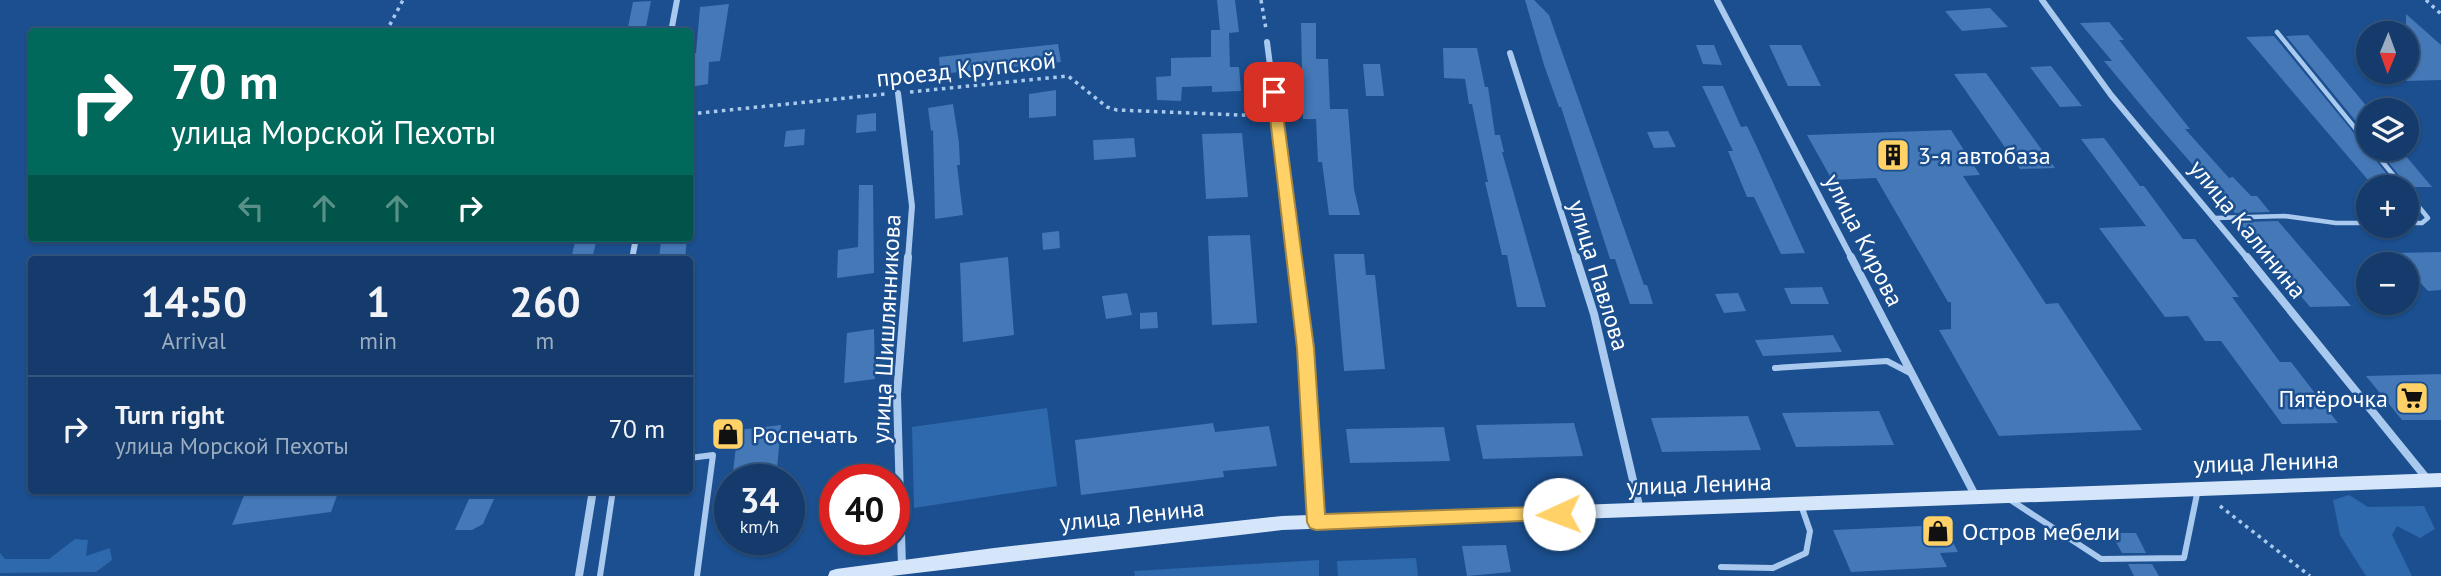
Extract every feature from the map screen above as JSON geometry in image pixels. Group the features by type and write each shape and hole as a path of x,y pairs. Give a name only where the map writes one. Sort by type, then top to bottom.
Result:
{"street":[{"path":"672,28 677,0"},
{"name":"улица Кирова","path":"1717,0 1976,498"},
{"name":"улица Калинина","path":"2042,0 2112,95 2435,480"},
{"path":"1267,42 1306,348 1316,522"},
{"name":"улица Павлова","path":"1510,53 1594,314 1640,511"},
{"name":"улица Шишлянникова","path":"898,93 912,206 897,394 902,567"},
{"name":"улица Ленина","path":"836,576 1183,534 1316,522 2435,480"},
{"path":"579,576 592,494"}],"lane":[{"path":"2277,32 2356,129"},
{"path":"2382,161 2393,175"},
{"path":"2419,207 2428,218 2419,223"},
{"path":"2215,218 2285,216 2356,223"},
{"path":"1775,369 1857,361 1888,361 1912,374"},
{"path":"693,458 713,455 697,576"},
{"path":"2006,497 2101,559 2184,558 2198,489"},
{"path":"600,576 612,494"},
{"path":"1721,566 1773,568 1806,553 1810,531 1801,505"}],"path":[{"path":"388,28 403,0"},
{"path":"1261,0 1267,42"},
{"path":"2426,0 2441,13"},
{"name":"проезд Крупской","path":"693,114 1069,76 1084,85 1108,108 1156,113 1277,116"},
{"path":"2198,489 2309,576"}],"shaded area":[{"path":"1047,408 1057,486 914,508 912,427"},
{"path":"2349,495 2368,507 2424,506 2435,529 2420,538 2397,526 2392,535 2412,576 2366,576 2340,535 2333,500"},
{"path":"75,539 88,540 86,556 110,548 112,560 96,572 0,573 0,553 5,559 49,559"},
{"path":"1416,558 1418,576 1338,576 1337,561"},
{"path":"1319,560 1319,576 1135,576 1134,571"}],"building":[{"path":"1217,0 1235,0 1239,32 1229,33 1230,67 1239,67 1241,91 1212,92 1212,86 1182,87 1181,101 1157,100 1156,77 1171,76 1171,58 1211,57 1211,30 1220,30"},
{"path":"1525,0 1534,0 1549,15 1653,304 1630,304 1615,259 1610,259 1561,107 1544,65"},
{"path":"651,1 646,28 628,28 633,2"},
{"path":"729,4 720,61 709,62 708,84 693,86 693,54 696,53 700,7"},
{"path":"1990,8 2008,27 1962,31 1945,11"},
{"path":"2109,22 2124,40 2119,40 2190,129 2185,129 2229,178 2233,177 2251,196 2257,196 2270,212 2235,213 2150,116 2104,61 2112,61 2080,23"},
{"path":"1301,23 1316,23 1316,59 1328,59 1330,109 1348,109 1354,189 1360,215 1329,215 1322,162 1318,162 1316,119 1303,119"},
{"path":"2419,26 2441,45 2441,80 2419,81"},
{"path":"2308,35 2360,98 2356,98 2356,121 2286,36"},
{"path":"2274,36 2356,136 2356,161 2376,161 2388,175 2364,175 2246,37"},
{"path":"1058,44 1061,62 940,74 939,57"},
{"path":"1696,45 1714,45 1722,65 1703,64"},
{"path":"1769,45 1801,45 1821,86 1788,86"},
{"path":"1443,48 1477,48 1485,87 1488,87 1495,135 1500,135 1502,152 1546,307 1517,307 1507,255 1502,255 1485,182 1488,182 1465,79 1444,78"},
{"path":"1363,64 1380,64 1384,96 1366,96"},
{"path":"2051,66 2082,106 2060,107 2030,67"},
{"path":"1986,73 2055,168 2020,169 1954,74"},
{"path":"1702,86 1723,86 1741,127 1747,126 1805,253 1781,254 1754,197 1747,197 1728,151 1733,151"},
{"path":"1056,90 1056,116 1029,118 1029,94"},
{"path":"953,104 959,143 960,165 957,165 963,215 935,219 933,130 931,131 928,108"},
{"path":"876,113 876,131 856,133 857,115"},
{"path":"805,129 804,145 784,147 786,131"},
{"path":"1951,130 1980,175 1963,176 2046,304 2058,303 2142,430 1999,436 1939,330 1951,329 1951,302 1948,302 1876,178 1832,180 1807,135"},
{"path":"1668,131 1676,147 1654,148 1647,132"},
{"path":"1242,133 1248,197 1206,199 1202,134"},
{"path":"1134,138 1136,157 1094,160 1093,140"},
{"path":"2104,138 2183,239 2195,239 2239,297 2232,297 2280,362 2291,362 2338,423 2282,424 2221,341 2205,341 2188,316 2165,317 2099,228 2146,226 2081,139"},
{"path":"2387,161 2410,161 2432,187 2419,187 2419,175 2399,175"},
{"path":"859,185 873,185 874,273 837,278 838,250 858,247"},
{"path":"2278,221 2351,306 2310,307 2239,222"},
{"path":"1059,231 1060,248 1043,250 1042,233"},
{"path":"1250,235 1257,323 1212,325 1208,236"},
{"path":"575,242 596,242 593,256 572,256"},
{"path":"661,242 687,242 685,256 659,256"},
{"path":"2419,252 2441,252 2441,290 2428,291 2419,281"},
{"path":"1334,254 1364,254 1366,275 1375,275 1385,369 1344,371"},
{"path":"1008,257 1014,335 963,342 960,263"},
{"path":"1822,287 1829,304 1791,304 1784,288"},
{"path":"1127,293 1132,315 1106,319 1102,296"},
{"path":"1738,293 1746,311 1724,313 1715,294"},
{"path":"1157,312 1158,328 1140,329 1140,313"},
{"path":"874,329 875,379 844,383 847,333"},
{"path":"1833,335 1842,352 1763,356 1755,340"},
{"name":"Пятёрочка","path":"2441,374 2441,420 2402,420 2366,376"},
{"path":"1879,411 1894,445 1796,447 1782,413"},
{"path":"1748,416 1761,450 1662,452 1651,418"},
{"path":"1213,423 1215,432 1269,426 1277,466 1223,471 1224,477 1081,495 1075,440"},
{"path":"1574,423 1583,456 1483,459 1476,425"},
{"path":"781,425 777,464 734,464 738,430"},
{"path":"1444,427 1450,461 1350,463 1346,429"},
{"path":"245,494 338,494 331,512 232,525"},
{"path":"469,499 494,499 483,524 472,530 455,530"},
{"path":"1944,525 1958,552 1940,553 1947,567 1851,572 1833,530"},
{"path":"2111,533 2136,533 2146,553 2122,553"},
{"path":"1506,545 1511,572 1467,576 1462,546"},
{"path":"2128,564 2152,564 2159,576 2134,576"}],"place":[{"name":"3-я автобаза","path":"1893,155"},
{"name":"Пятёрочка","path":"2412,398"},
{"name":"Роспечать","path":"728,434"},
{"name":"Остров мебели","path":"1938,531"}],"route":[{"path":"1274,92 1306,348 1316,522 1559,514"}]}
